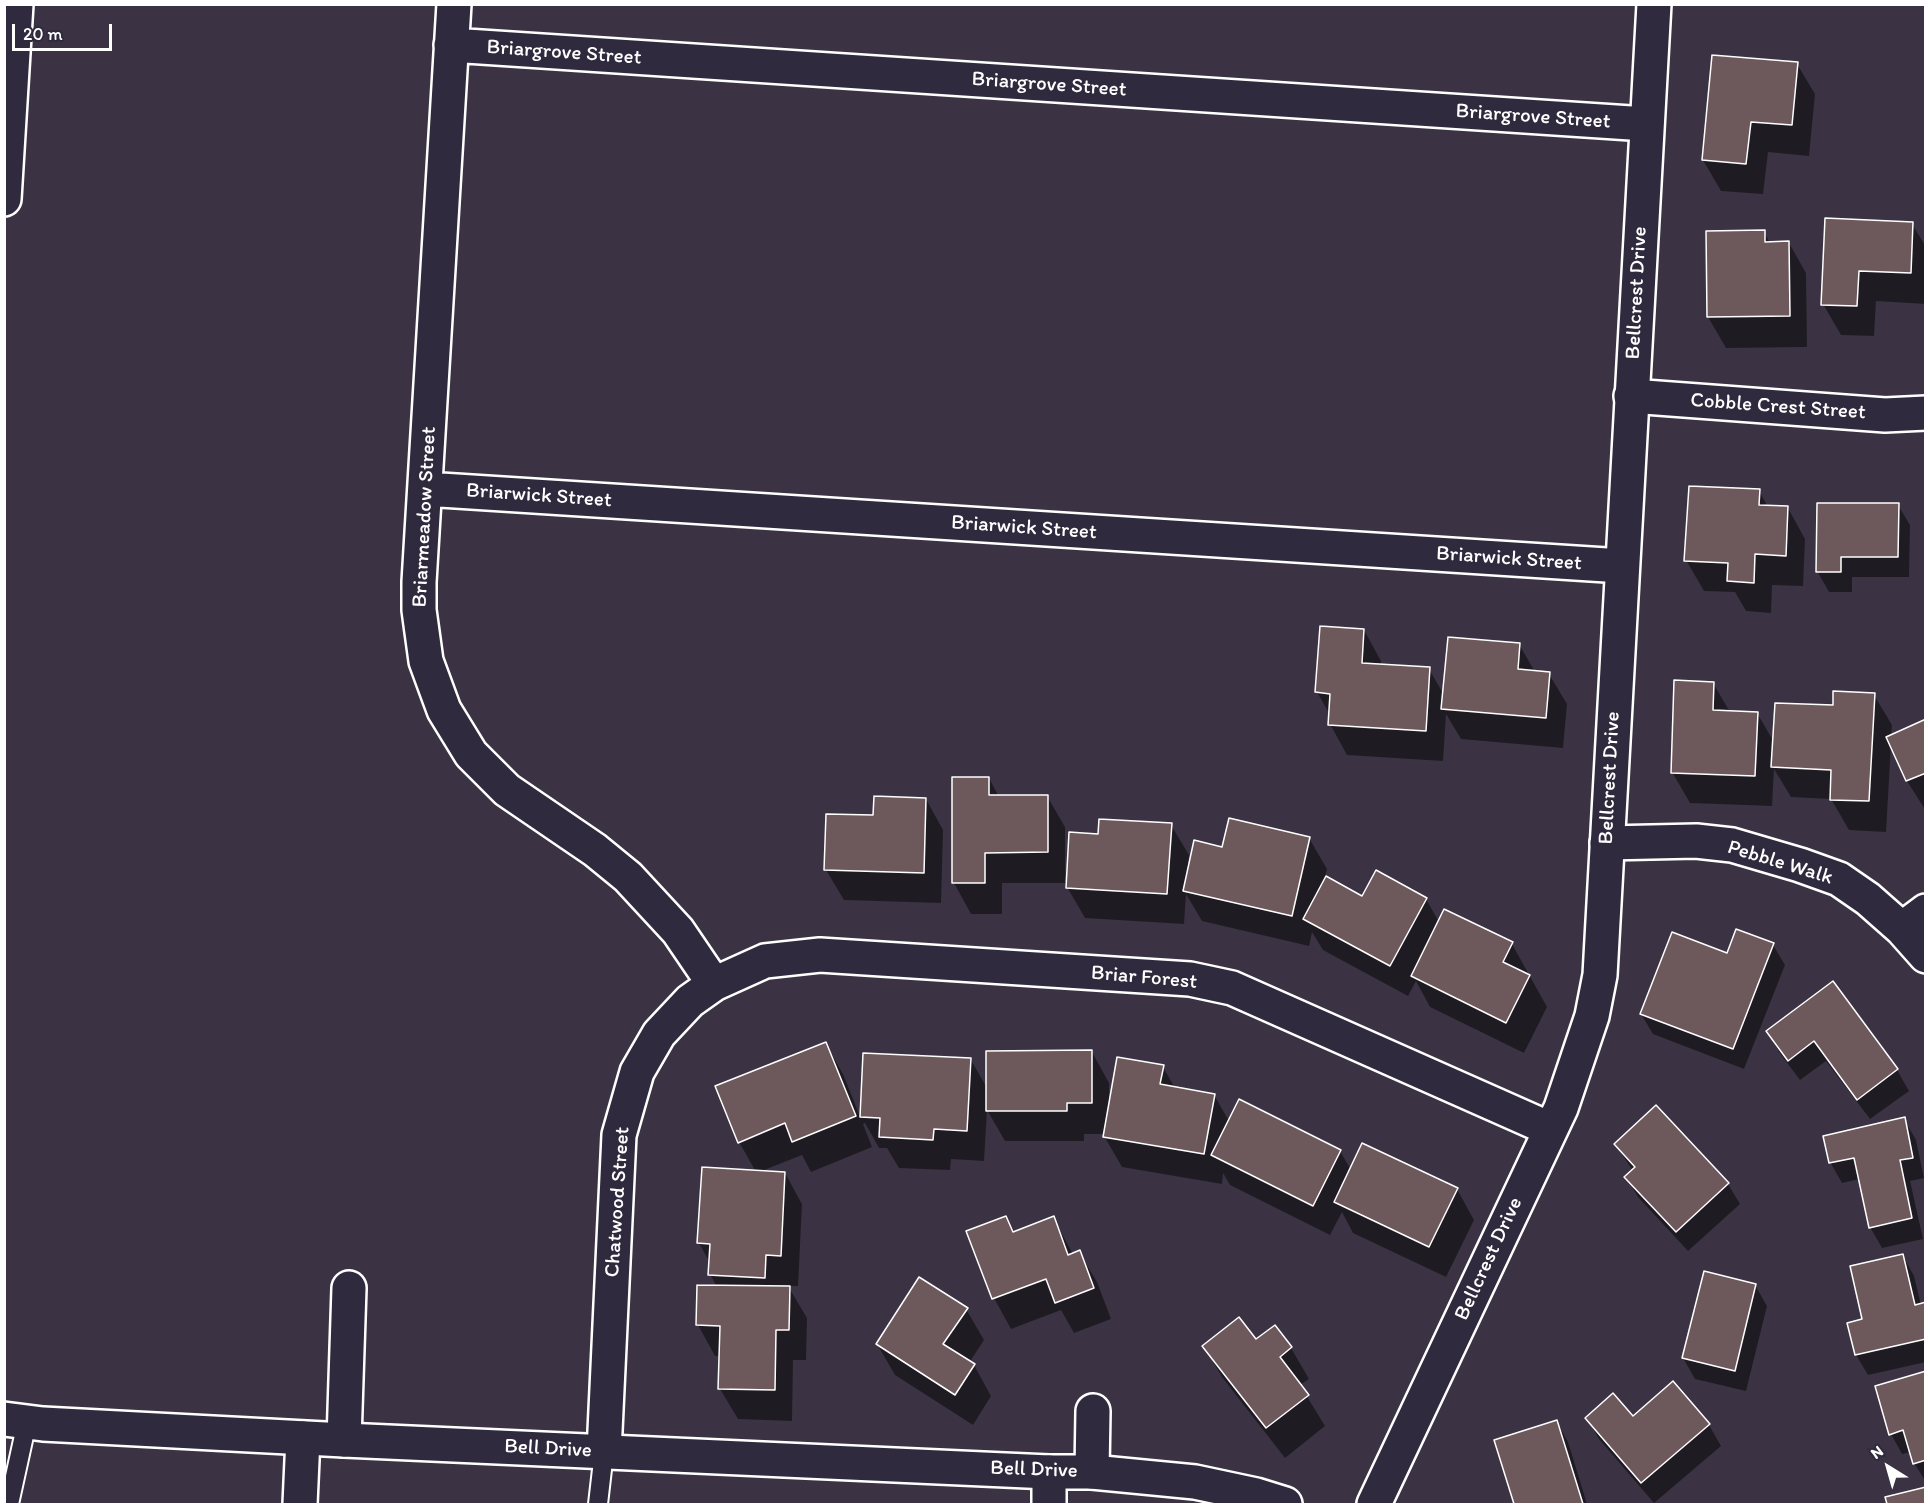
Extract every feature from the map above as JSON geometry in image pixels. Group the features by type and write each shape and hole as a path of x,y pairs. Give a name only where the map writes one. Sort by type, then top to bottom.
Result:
{"street":[{"path":"4,199 16,4"},
{"name":"Briarmeadow Street","path":"454,4 418,610 426,661 444,710 471,753 507,790 595,850 628,877 650,898 678,931 714,984"},
{"name":"Bellcrest Drive","path":"1374,1504 1550,1129 1562,1108 1592,1016 1600,975 1654,4"},
{"name":"Briargrove Street","path":"451,45 1646,124"},
{"name":"Cobble Crest Street","path":"1631,396 1885,415 1926,412"},
{"name":"Briarwick Street","path":"425,489 1622,567"},
{"name":"Pebble Walk","path":"1607,843 1696,841 1732,846 1800,865 1839,879 1868,899 1914,920 1926,956"},
{"name":"Briar Forest","path":"714,984 765,961 820,955 1190,980 1232,988 1550,1129"},
{"name":"Chatwood Street","path":"604,1452 619,1135 637,1072 659,1034 690,1001 714,984"},
{"path":"344,1440 349,1288"},
{"name":"Bell Drive","path":"1092,1472 1093,1411"},
{"name":"Bell Drive","path":"16,1421 344,1440 1048,1472 1092,1472 1195,1482 1256,1495 1285,1504"},
{"path":"300,1504 303,1438"},
{"path":"1048,1472 1049,1504"}],"lane":[{"path":"9,1504 16,1421"},
{"path":"598,1504 604,1452"}],"building":[{"path":"1712,55 1798,62 1792,125 1751,122 1746,164 1702,160"},
{"path":"1825,218 1913,222 1911,273 1859,271 1857,306 1821,305"},
{"path":"1765,230 1765,242 1789,241 1790,316 1707,317 1706,231"},
{"path":"1689,486 1760,489 1759,505 1788,506 1786,556 1755,554 1754,583 1727,581 1728,563 1684,561"},
{"path":"1817,503 1899,503 1898,557 1841,557 1841,572 1816,572"},
{"path":"1320,626 1364,629 1362,663 1430,667 1426,731 1328,725 1330,694 1315,692"},
{"path":"1448,637 1520,643 1518,669 1550,672 1546,718 1441,709"},
{"path":"1674,680 1714,682 1713,710 1758,712 1755,776 1671,773"},
{"path":"1833,691 1875,693 1869,801 1830,800 1831,770 1771,767 1775,703 1833,705"},
{"path":"1926,719 1926,773 1906,781 1886,737"},
{"path":"952,777 989,777 989,795 1048,795 1048,852 985,853 985,883 952,883"},
{"path":"874,796 926,798 924,873 824,870 826,814 873,815"},
{"path":"1229,818 1310,837 1292,916 1183,891 1194,840 1222,847"},
{"path":"1099,819 1172,823 1167,894 1066,888 1069,832 1098,834"},
{"path":"1376,870 1427,898 1390,966 1303,919 1326,876 1362,896"},
{"path":"1444,909 1513,942 1503,962 1530,975 1506,1023 1411,976"},
{"path":"1736,929 1774,943 1733,1049 1640,1014 1672,932 1727,953"},
{"path":"1833,981 1898,1069 1857,1100 1814,1041 1788,1061 1766,1031"},
{"path":"826,1042 856,1116 792,1142 785,1123 738,1143 715,1086"},
{"path":"1092,1050 1092,1103 1067,1103 1067,1111 986,1111 986,1051"},
{"path":"863,1053 971,1058 967,1131 934,1129 933,1140 879,1137 880,1118 860,1117"},
{"path":"1117,1057 1164,1065 1160,1084 1215,1094 1204,1154 1103,1137"},
{"path":"1239,1099 1341,1150 1313,1206 1211,1155"},
{"path":"1656,1105 1729,1183 1676,1232 1624,1177 1635,1167 1614,1144"},
{"path":"1905,1117 1913,1158 1900,1160 1912,1218 1869,1228 1854,1158 1829,1163 1823,1136"},
{"path":"1362,1143 1458,1188 1429,1247 1334,1202"},
{"path":"702,1167 785,1172 781,1256 766,1255 765,1278 708,1275 710,1244 697,1243"},
{"path":"1006,1216 1013,1232 1054,1216 1068,1255 1080,1250 1094,1288 1055,1303 1046,1279 992,1299 966,1231"},
{"path":"1903,1254 1915,1305 1926,1302 1926,1339 1855,1355 1847,1323 1862,1319 1850,1266"},
{"path":"1704,1271 1756,1284 1735,1371 1682,1358"},
{"path":"919,1277 968,1308 943,1344 975,1364 955,1395 876,1344"},
{"path":"697,1285 790,1286 789,1330 776,1330 775,1390 718,1389 720,1326 696,1325"},
{"path":"1239,1317 1256,1339 1275,1325 1292,1347 1280,1357 1309,1395 1266,1428 1202,1346"},
{"path":"1926,1371 1926,1460 1913,1464 1903,1430 1889,1435 1875,1386"},
{"path":"1673,1381 1710,1424 1641,1483 1585,1418 1613,1393 1633,1416"},
{"path":"1557,1420 1583,1504 1514,1504 1494,1440"},
{"path":"1926,1487 1926,1504 1887,1504 1885,1497"}]}
